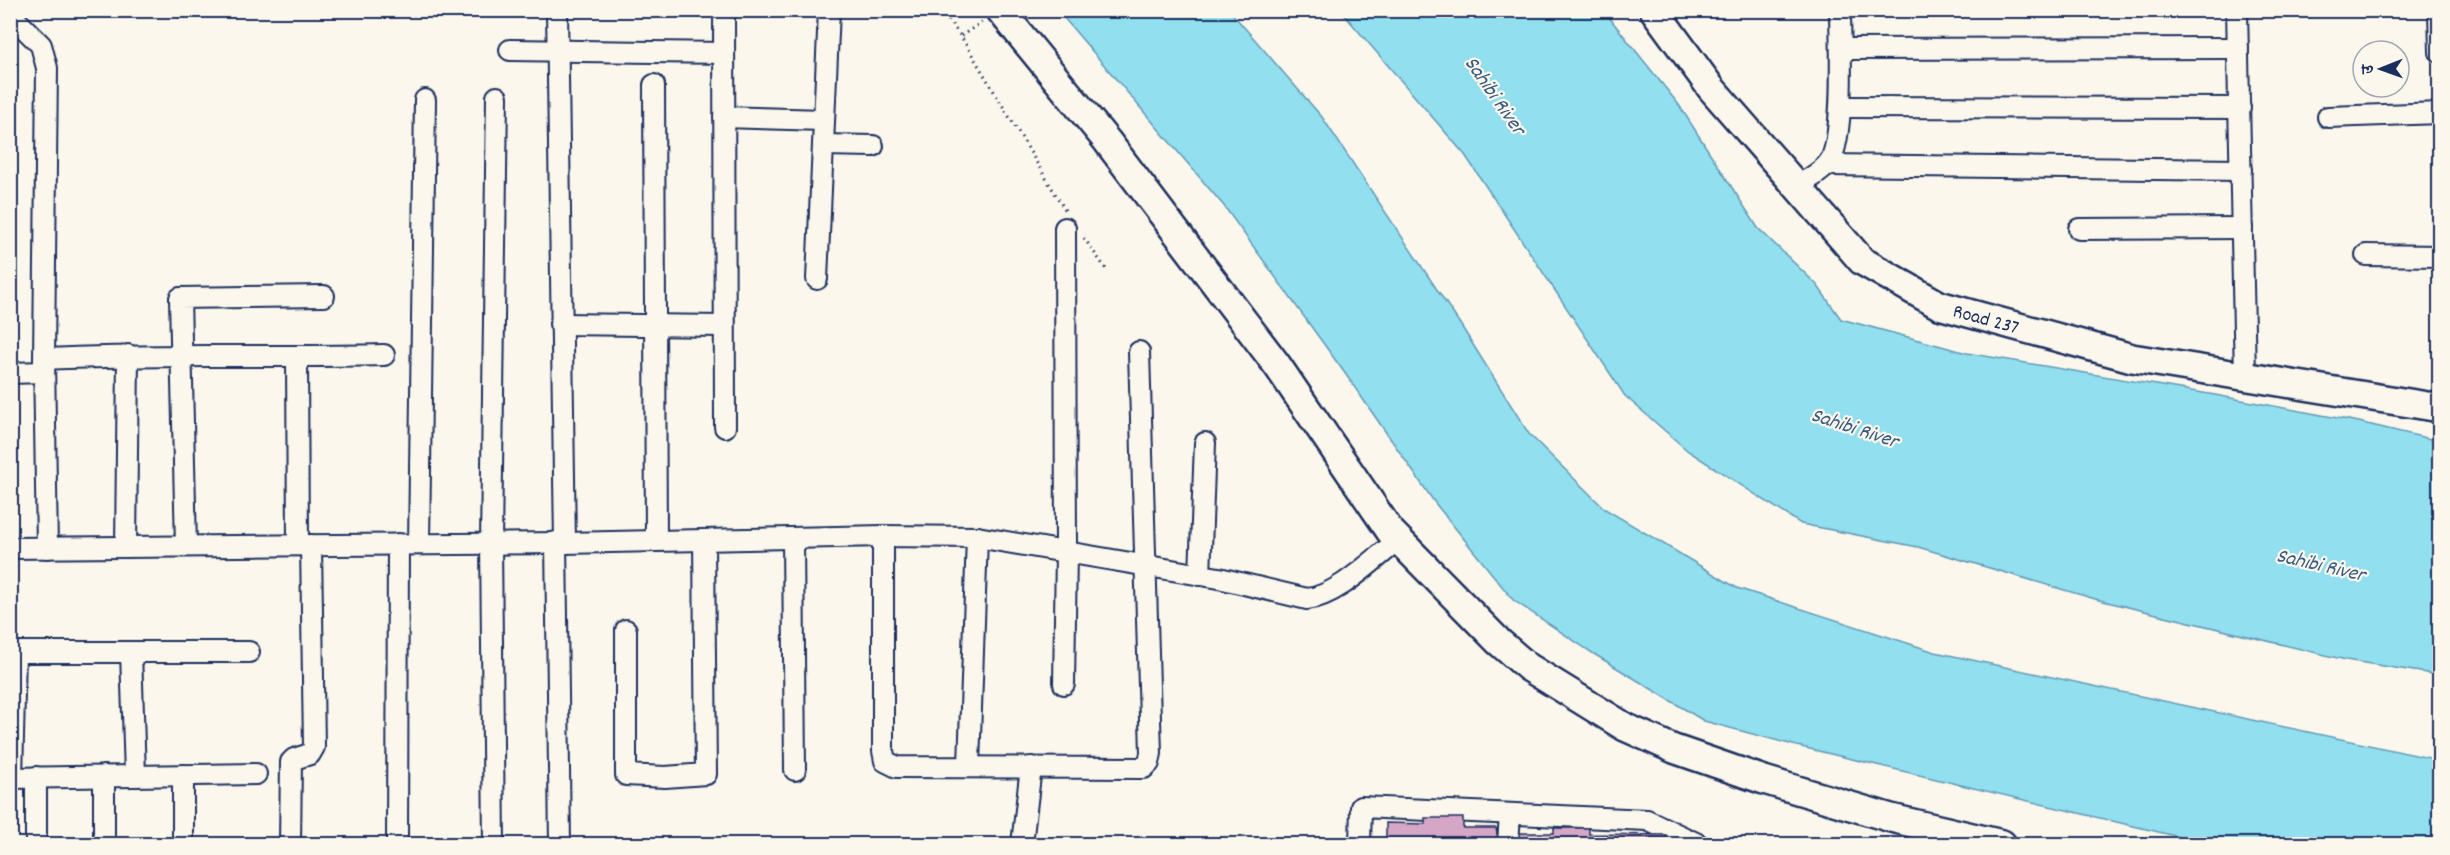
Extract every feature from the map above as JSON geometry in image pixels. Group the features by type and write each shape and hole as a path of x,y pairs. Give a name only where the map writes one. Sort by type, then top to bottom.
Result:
{"street":[{"path":"556,10 560,324 560,844"},
{"path":"724,10 725,427"},
{"path":"817,279 829,10"},
{"name":"Road 237","path":"1654,10 1711,88 1862,261 1939,305 2132,358 2439,408"},
{"path":"1797,187 1827,165 1832,157 1841,107 1840,10"},
{"path":"2237,10 2245,376"},
{"path":"2439,10 2439,52"},
{"path":"10,14 41,45 47,68 44,366 47,548"},
{"path":"992,16 1107,141 1270,356 1390,531 1499,642 1528,667 1625,727 1674,749 1764,780 1891,818 2002,844"},
{"path":"1840,49 2238,48"},
{"path":"510,50 724,53"},
{"path":"654,85 656,541"},
{"path":"494,844 491,543 497,97"},
{"path":"419,544 425,100"},
{"path":"1841,107 2240,108"},
{"path":"2328,117 2439,113"},
{"path":"724,117 824,120"},
{"path":"823,145 873,146"},
{"path":"1827,165 2241,170"},
{"path":"1064,684 1070,223"},
{"path":"2079,229 2242,228"},
{"path":"2366,255 2439,256"},
{"path":"186,546 180,298 324,296"},
{"path":"560,324 724,326"},
{"path":"883,536 883,751 885,761 897,767 969,765 1135,770 1144,768 1149,763 1151,753 1139,352"},
{"path":"126,547 128,355"},
{"path":"10,373 128,355 297,358 384,356"},
{"path":"290,844 291,762 310,754 314,747 297,358"},
{"path":"1200,575 1205,443"},
{"path":"10,548 656,541 883,536 977,537 1200,575 1307,599 1319,598 1334,590 1399,540"},
{"path":"969,765 977,537"},
{"path":"793,539 795,770"},
{"path":"626,630 626,775 665,777 706,774 704,540"},
{"path":"398,544 398,844"},
{"path":"249,652 13,652 11,778 256,774"},
{"path":"131,652 135,776"},
{"path":"1022,844 1030,766"},
{"path":"183,775 183,844"},
{"path":"104,776 104,844"},
{"path":"36,777 36,844"},
{"path":"1360,844 1361,807 1647,820 1688,842"},
{"path":"1508,844 1510,814"}],"path":[{"path":"941,10 961,36 1070,223 1106,269"},
{"path":"961,36 992,16"}],"water":[{"path":"1058,11 1230,11 1322,117 1460,324 1529,434 1605,509 1737,588 1935,652 2439,760 2439,844 2209,844 1797,746 1704,721 1594,654 1513,600 1435,503 1224,206"},
{"name":"Sahibi River","path":"1341,11 1604,11 1679,105 1758,228 1817,285 1841,319 1967,353 2215,395 2359,422 2439,441 2439,675 2346,660 2095,599 1918,547 1801,524 1688,451 1625,396 1465,155"}],"building":[{"path":"1425,818 1463,818 1463,828 1496,828 1498,840 1505,844 1386,844 1386,823 1425,824"},
{"path":"1554,828 1589,828 1589,834 1666,835 1666,844 1509,844 1518,841 1520,833 1554,833"}]}
